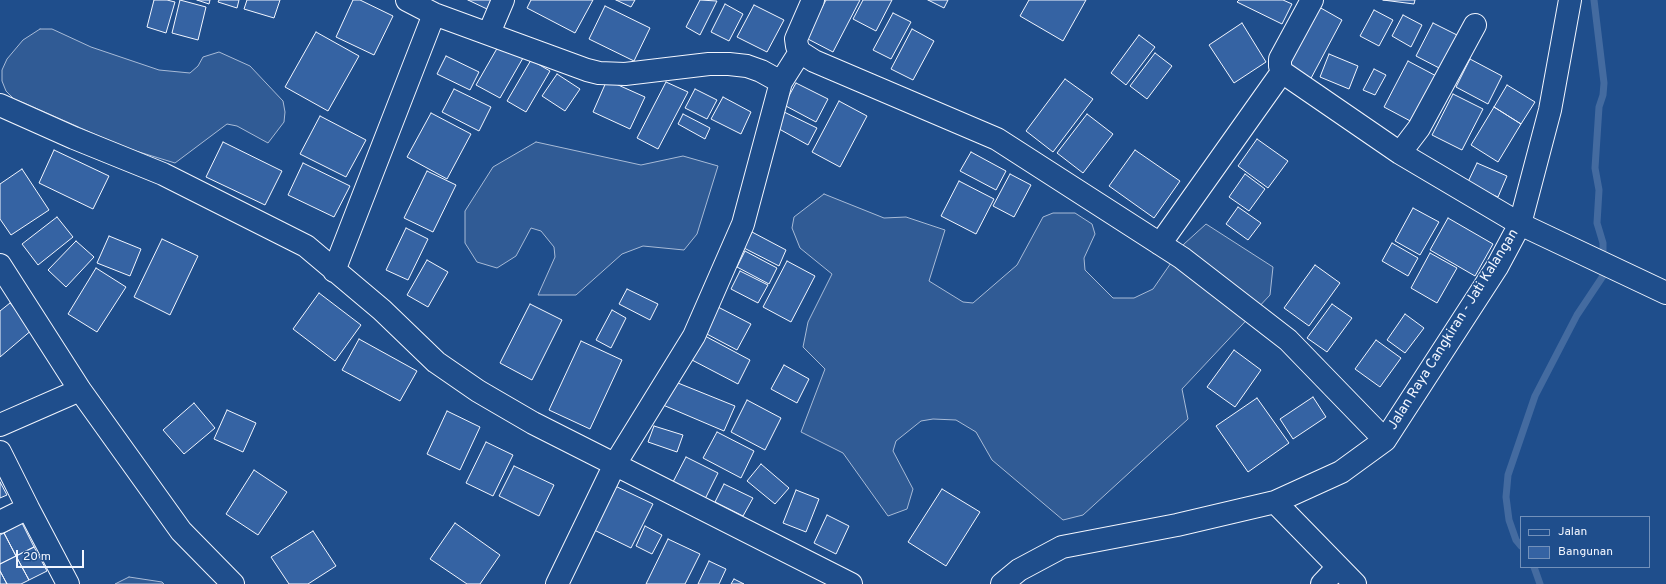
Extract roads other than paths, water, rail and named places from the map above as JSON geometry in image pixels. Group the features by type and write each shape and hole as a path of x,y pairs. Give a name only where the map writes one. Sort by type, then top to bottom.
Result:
{"street":[{"path":"407,0 434,14 587,70 599,73 625,74 708,64 729,64 748,66 781,82"},
{"path":"489,33 503,0"},
{"path":"813,0 796,39 800,52 814,61 996,138 1182,258 1288,340 1385,440"},
{"path":"1312,0 1280,59 1282,72 1400,153 1520,224 1666,293"},
{"name":"Jalan Raya Cangkiran - Jati Kalangan","path":"1002,584 1019,570 1062,547 1177,525 1276,502 1341,472 1385,440 1489,280 1520,224 1550,110 1570,0"},
{"path":"334,271 434,14"},
{"path":"1400,153 1419,128 1475,25"},
{"path":"557,584 615,464 694,336 743,224 781,82 800,52"},
{"path":"1160,244 1282,72"},
{"path":"0,105 74,138 163,174 273,228 306,246 382,310 436,362 478,391 533,423 851,584"},
{"path":"0,265 80,390 181,531 233,584"},
{"path":"0,425 80,390"},
{"path":"0,452 68,584"},
{"path":"1276,502 1355,584"},
{"path":"0,522 28,508"},
{"path":"1322,584 1338,567"}],"waterway":[{"path":"1520,545 1516,540 1509,520 1506,497 1508,475 1535,396 1577,315 1603,276 1603,243 1597,223 1599,190 1595,168 1599,107 1603,95 1604,83 1594,0"},
{"path":"1534,568 1540,584"}]}
